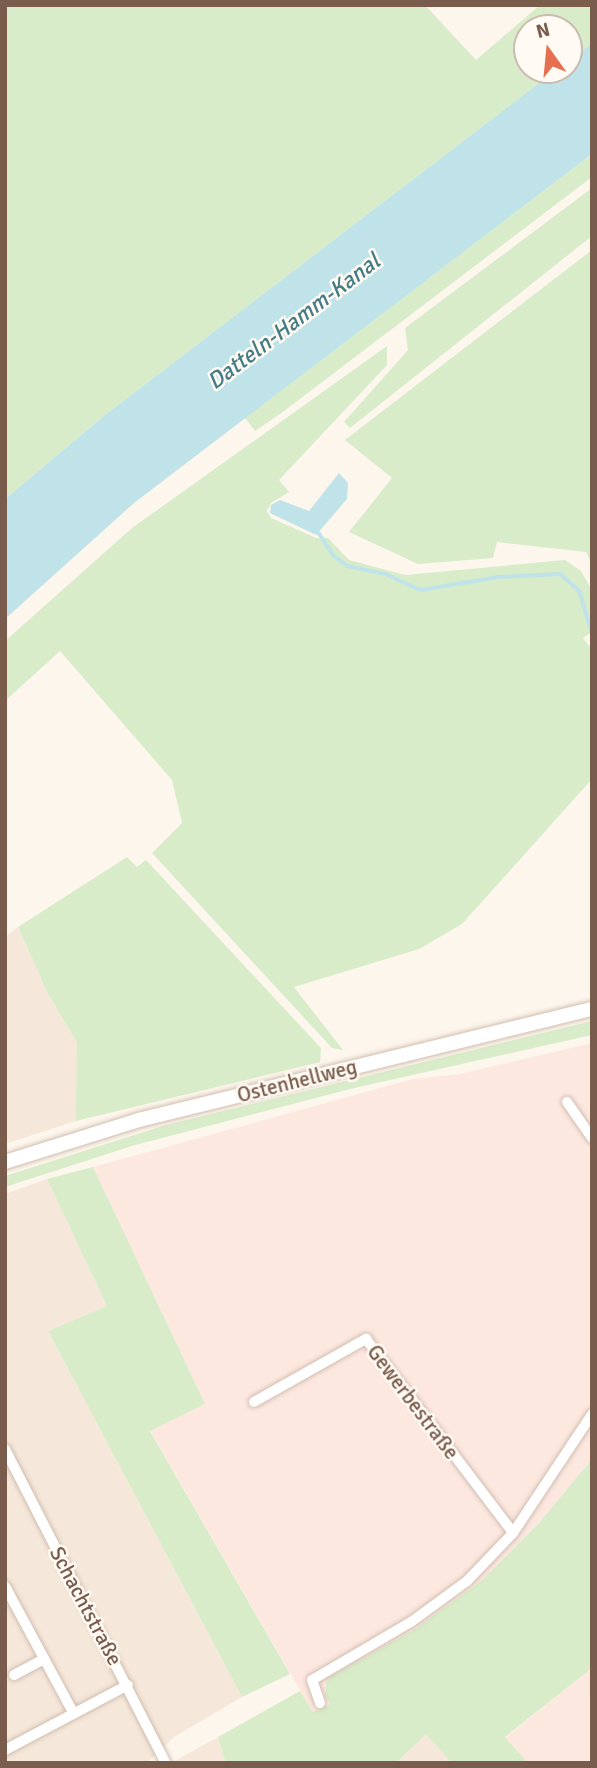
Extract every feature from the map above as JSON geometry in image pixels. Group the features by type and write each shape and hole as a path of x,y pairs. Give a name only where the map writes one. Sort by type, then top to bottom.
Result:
{"main road":[{"name":"Ostenhellweg","path":"5,1162 139,1120 592,1009"}],"street":[{"path":"567,1102 592,1138"},
{"name":"Gewerbestraße","path":"254,1402 366,1339 513,1533"},
{"path":"320,1703 312,1680 429,1609 467,1581 513,1533 592,1414"},
{"name":"Schachtstraße","path":"5,1449 166,1763"},
{"path":"5,1586 74,1714"},
{"path":"14,1675 44,1659"},
{"path":"5,1750 128,1685"}],"shaded area":[{"path":"18,927 47,992 77,1043 79,1088 76,1121 5,1144 5,937"},
{"path":"592,1043 592,1459 539,1523 481,1581 412,1631 330,1704 313,1713 150,1430 205,1404 93,1167 413,1079 460,1074"},
{"path":"47,1179 107,1306 48,1331 242,1697 174,1737 147,1763 5,1763 5,1194"},
{"path":"592,1668 592,1763 528,1763 505,1738"},
{"path":"426,1733 452,1763 396,1763"},
{"path":"218,1737 226,1763 171,1763"}],"green space":[{"path":"5,5 425,5 476,60 513,28 513,84 538,84 105,415 5,499"},
{"path":"540,5 592,5 592,43 583,50 583,14 530,14"},
{"path":"592,154 592,177 255,431 245,418"},
{"path":"592,188 592,236 350,428 344,422 408,350 405,328"},
{"path":"592,250 592,564 586,552 497,542 493,558 418,564 349,532 392,478 345,440"},
{"path":"387,346 387,365 279,480 289,492 271,503 267,511 271,518 316,538 328,538 349,560 405,575 565,560 581,571 592,590 592,632 583,638 592,649 592,779 462,924 419,949 294,987 343,1050 332,1048 152,853 182,823 172,780 60,651 5,701 5,641 132,528"},
{"path":"127,857 137,867 146,860 321,1048 320,1062 76,1121 77,1043 47,992 18,927"},
{"path":"592,1021 592,1035 354,1088 135,1145 5,1187 5,1176 166,1125"},
{"path":"93,1167 205,1404 150,1431 290,1674 242,1697 48,1331 107,1306 47,1179"},
{"path":"592,1459 592,1668 505,1737 528,1763 452,1763 426,1734 396,1763 226,1763 218,1737 300,1691 313,1712 330,1704 325,1696 327,1678 412,1631 481,1581 539,1523"}],"water":[{"name":"Datteln-Hamm-Kanal","path":"592,43 592,154 134,503 5,619 5,499 105,415 538,84 583,84 583,50"},
{"path":"339,473 348,483 347,499 316,535 270,513 271,505 280,500 309,511"}],"waterway":[{"path":"319,533 334,556 348,566 386,574 421,590 498,577 561,574 580,592 592,632"}]}
